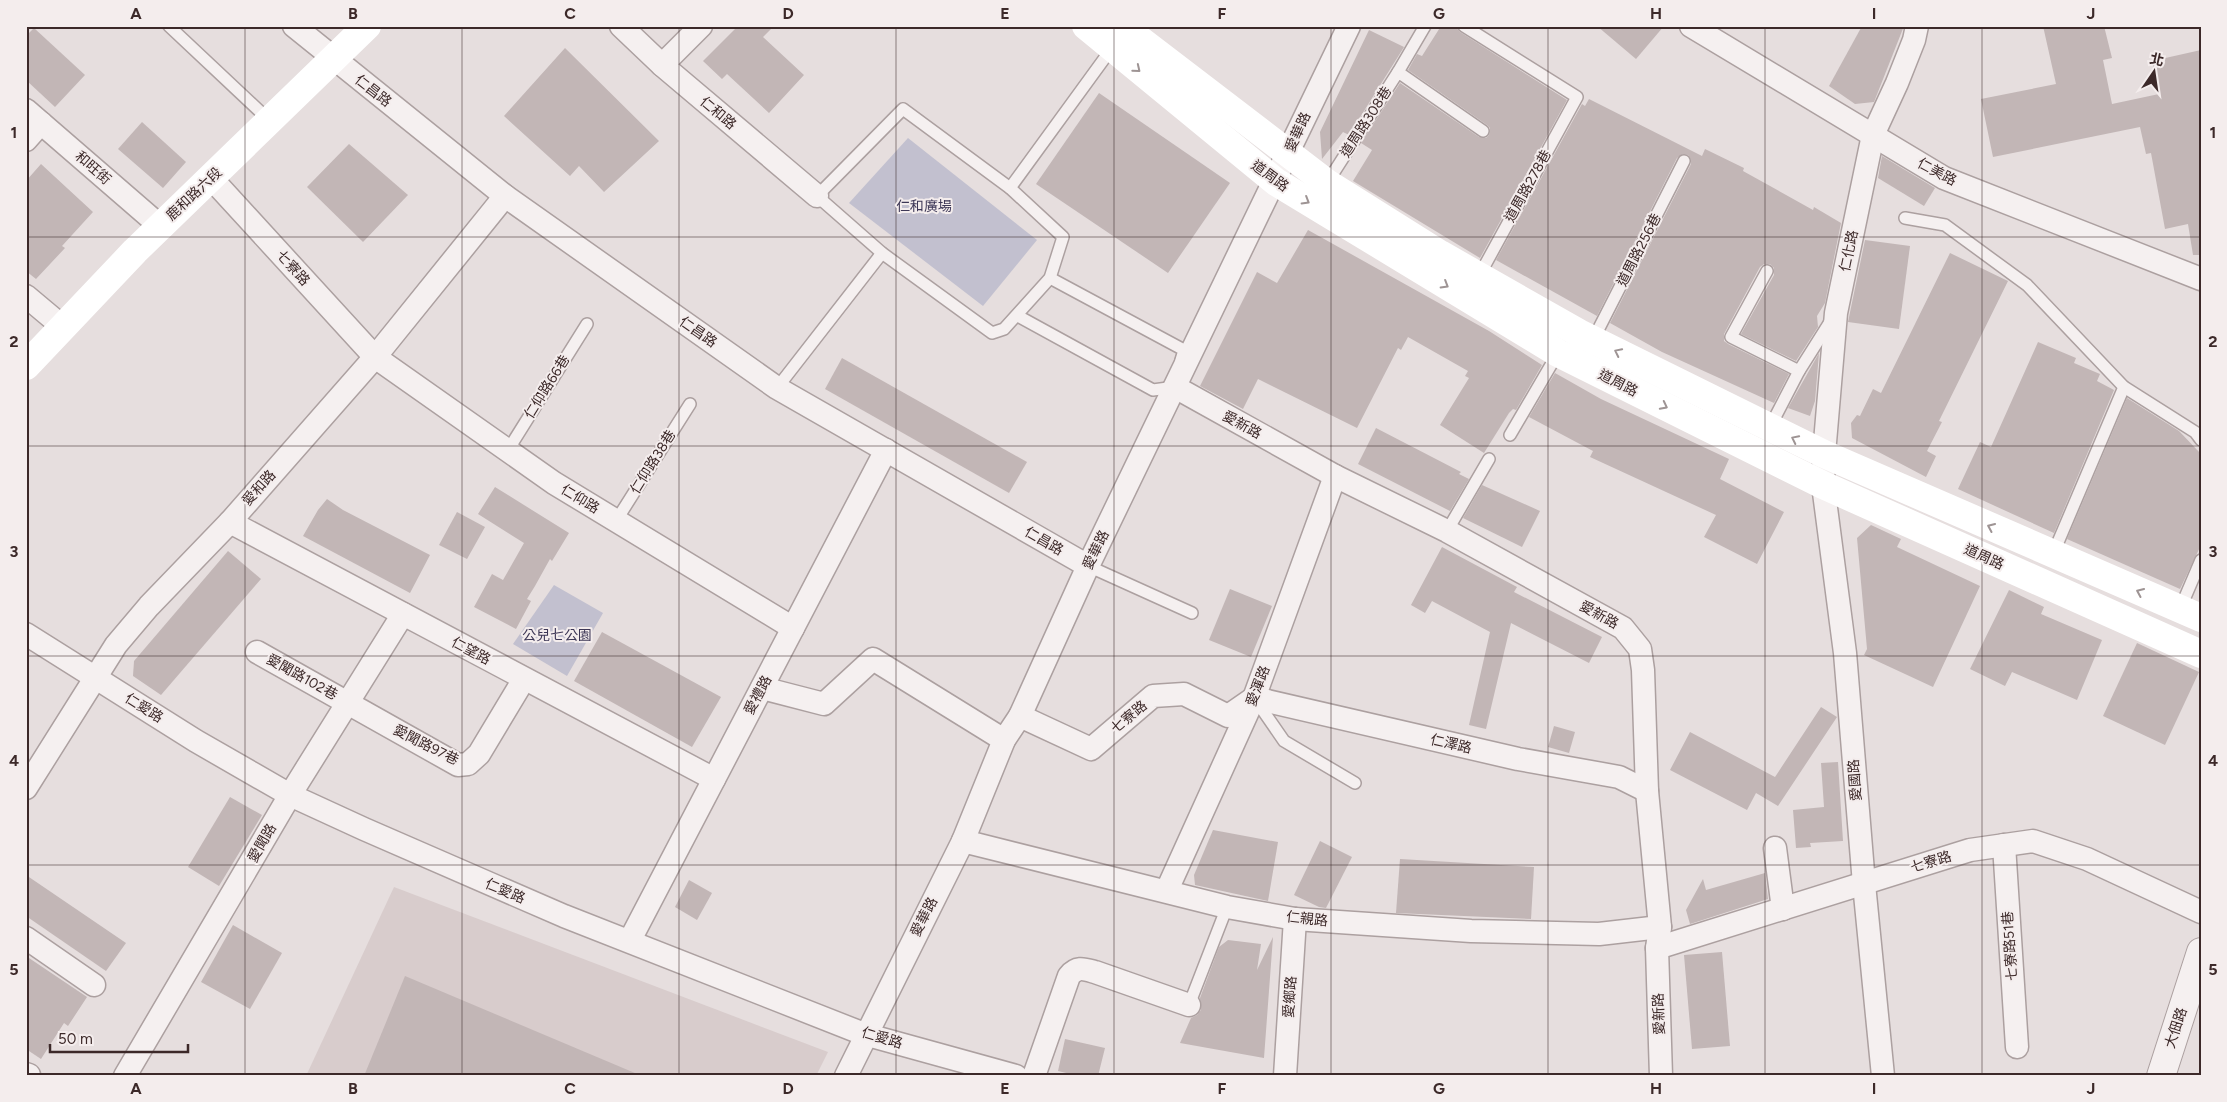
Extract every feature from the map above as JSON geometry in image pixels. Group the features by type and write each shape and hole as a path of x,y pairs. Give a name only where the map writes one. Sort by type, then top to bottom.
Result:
{"main road":[{"name":"鹿和路六段","path":"26,366 160,226 212,179 334,60 366,26"},
{"name":"道周路","path":"1086,26 1117,37 1288,154 1327,183 1479,276 1593,340 1824,454 2190,614"},
{"name":"道周路","path":"1117,37 1276,182 1558,352 1823,485 2201,654"}],"street":[{"name":"仁昌路","path":"294,26 505,196 777,388 1088,566"},
{"name":"仁和路","path":"622,26 662,65 817,196"},
{"path":"662,65 701,26"},
{"name":"愛華路","path":"846,1076 864,1034 962,841 1004,740 1020,716 1088,566 1276,182 1349,26"},
{"name":"仁美路","path":"1692,26 1944,178 2201,278"},
{"name":"仁化路","path":"1823,485 1836,312 1873,135 1897,83 1914,40 1917,26"},
{"path":"26,140 34,117"},
{"name":"和旺街","path":"34,117 160,226"},
{"name":"七寮路","path":"212,179 375,358"},
{"name":"愛和路","path":"26,788 116,645 149,606 230,522 375,358 505,196"},
{"path":"26,296 63,327"},
{"name":"仁仰路","path":"375,358 554,483 793,628"},
{"name":"愛新路","path":"1175,388 1335,476 1447,531 1623,628 1640,649 1643,670 1647,791 1658,938 1661,1076"},
{"name":"愛禮路","path":"630,940 886,450"},
{"name":"愛渾路","path":"1167,890 1254,698 1335,476"},
{"name":"愛國路","path":"1823,485 1846,653 1864,884 1883,1076"},
{"name":"仁望路","path":"230,522 714,779"},
{"name":"愛聞路","path":"125,1076 290,795 346,702 403,614"},
{"name":"仁愛路","path":"26,634 196,740 290,795 555,912 864,1034 1016,1076"},
{"name":"愛聞路102巷","path":"258,652 346,702"},
{"path":"762,688 824,704 873,659 1004,740"},
{"name":"愛聞路97巷","path":"346,702 458,765 468,764 479,754 524,679"},
{"name":"七寮路","path":"1020,716 1090,749 1153,696 1184,694 1228,716 1254,698"},
{"name":"仁澤路","path":"1254,698 1518,759 1619,777 1647,791"},
{"name":"仁親路","path":"962,841 1167,890 1226,907 1295,919 1501,932 1599,934 1658,938"},
{"name":"七寮路","path":"1658,938 1783,909 1970,850 2033,841 2087,860 2201,912"},
{"name":"七寮路51巷","path":"2004,845 2017,1047"},
{"path":"1775,848 1783,909"},
{"name":"愛鄉路","path":"1285,1076 1295,919"},
{"path":"26,938 94,985"},
{"name":"大佃路","path":"2161,1076 2201,952"},
{"path":"1034,1076 1069,976 1073,970 1082,968 1189,1005"}],"lane":[{"path":"169,26 271,121"},
{"path":"1398,72 1425,26"},
{"name":"道周路278巷","path":"1464,26 1577,97 1479,276"},
{"path":"1010,188 1117,37"},
{"name":"道周路308巷","path":"1327,183 1398,72 1483,131"},
{"path":"903,109 1010,188 1063,237 1050,278 1004,330 992,333 882,253 817,196 903,109"},
{"name":"道周路256巷","path":"1593,340 1684,161"},
{"path":"1905,218 1946,225 2027,285 2124,387 2195,432 2201,440"},
{"path":"777,388 882,253"},
{"path":"1766,270 1731,337 1799,371"},
{"path":"1018,316 1152,390 1175,388 1184,350 1050,278"},
{"path":"1770,427 1799,371 1836,312"},
{"name":"仁仰路66巷","path":"508,450 587,324"},
{"path":"1510,434 1558,352"},
{"path":"2053,554 2124,387"},
{"name":"仁仰路38巷","path":"616,520 690,404"},
{"path":"1447,531 1489,459"},
{"path":"2190,614 2201,560"},
{"path":"1088,566 1192,613"},
{"path":"1254,698 1284,741 1355,783"},
{"path":"1189,1005 1226,907"}],"shaded area":[{"path":"394,887 828,1052 816,1076 306,1076"}],"green space":[{"name":"仁和廣場","path":"908,138 1037,240 983,306 849,203"},
{"name":"公兒七公園","path":"554,585 603,613 567,676 513,644"}],"building":[{"path":"738,26 774,26 763,37 804,75 769,113 727,74 722,79 703,61"},
{"path":"1441,26 1455,26 1460,32 1567,100 1480,258 1353,181 1372,150 1361,143 1400,83 1479,137 1486,138 1489,135 1490,128 1487,125 1408,70 1417,54 1422,56"},
{"path":"1597,26 1664,26 1636,59"},
{"path":"1862,26 1904,26 1874,102 1855,104 1829,86"},
{"path":"2043,26 2104,26 2112,58 2103,60 2112,104 2159,94 2152,61 2201,50 2201,255 2193,255 2188,224 2165,229 2151,153 2146,154 2140,127 1993,157 1981,99 2056,84"},
{"path":"34,28 85,75 55,107 26,80 26,36"},
{"path":"1369,30 1404,47 1349,135 1343,132 1322,159 1320,132"},
{"path":"565,48 659,141 604,192 579,166 570,176 504,116"},
{"path":"1099,93 1230,183 1168,273 1036,184"},
{"path":"1589,99 1702,156 1705,149 1744,168 1743,171 1813,210 1814,207 1841,223 1825,303 1817,316 1818,327 1796,361 1741,334 1774,275 1774,268 1770,264 1764,264 1760,267 1724,334 1724,341 1728,344 1789,374 1774,403 1662,352 1610,323 1691,164 1688,155 1683,154 1677,158 1597,316 1496,260 1582,104 1585,106"},
{"path":"142,122 186,162 163,188 118,149"},
{"path":"349,144 408,195 363,242 307,187"},
{"path":"1882,156 1935,188 1924,206 1878,178"},
{"path":"41,164 93,212 62,246 65,248 36,279 26,271 26,181"},
{"path":"1308,230 1489,331 1542,365 1516,410 1513,409 1509,413 1484,453 1440,425 1469,378 1465,376 1468,371 1408,337 1401,350 1398,348 1357,428 1258,379 1243,409 1200,386 1257,272 1277,283"},
{"path":"1865,240 1910,246 1899,329 1848,322"},
{"path":"1950,253 2008,281 1939,421 1942,422 1927,451 1936,456 1926,477 1852,438 1851,423 1857,415 1860,416 1873,389 1881,393"},
{"path":"2038,342 2076,358 2074,363 2100,374 2097,381 2114,390 2054,533 1958,489 1980,442 1991,447"},
{"path":"1819,353 1815,401 1810,416 1788,408"},
{"path":"842,358 1027,462 1009,493 825,389"},
{"path":"1555,373 1601,399 1729,459 1720,479 1784,512 1757,564 1704,537 1716,515 1590,457 1593,451 1529,417"},
{"path":"2127,398 2179,431 2201,454 2201,545 2180,589 2067,539"},
{"path":"1376,428 1461,472 1459,474 1469,479 1450,511 1358,464"},
{"path":"1482,485 1540,511 1522,547 1463,518"},
{"path":"495,487 569,533 552,561 550,559 527,599 531,601 516,629 474,607 492,574 503,580 524,543 478,514"},
{"path":"327,499 343,510 430,555 410,593 303,536 318,510"},
{"path":"457,512 485,527 467,559 439,545"},
{"path":"1871,525 1901,539 1897,547 1980,586 1933,687 1864,655 1867,649 1857,538"},
{"path":"1442,547 1517,587 1514,592 1602,637 1589,663 1511,623 1486,729 1469,725 1490,632 1432,601 1425,613 1411,605"},
{"path":"228,551 261,579 161,695 133,676 134,661"},
{"path":"1230,589 1272,606 1251,657 1209,640"},
{"path":"2009,590 2044,607 2041,614 2102,640 2077,700 2012,672 2005,686 1970,669"},
{"path":"602,632 721,697 692,747 574,681"},
{"path":"2137,643 2199,672 2165,745 2103,716"},
{"path":"1821,707 1837,717 1778,806 1756,793 1747,810 1670,770 1690,732 1775,777"},
{"path":"1554,726 1575,732 1569,753 1548,747"},
{"path":"1838,762 1843,841 1810,843 1811,847 1796,848 1793,810 1824,807 1821,763"},
{"path":"230,797 262,815 219,886 188,867"},
{"path":"1213,830 1278,842 1268,901 1195,885 1194,875"},
{"path":"1320,841 1352,857 1326,908 1319,907 1294,895"},
{"path":"1400,859 1534,867 1531,919 1396,913"},
{"path":"1765,873 1768,899 1690,924 1686,910 1703,879 1706,890"},
{"path":"26,875 126,943 106,971 26,916"},
{"path":"689,880 712,893 697,920 675,907"},
{"path":"233,925 282,953 250,1009 201,982"},
{"path":"1273,937 1264,1058 1180,1043 1191,1018 1201,1010 1200,998 1219,947 1228,940 1261,944 1257,970"},
{"path":"1722,952 1730,1046 1692,1049 1684,955"},
{"path":"26,956 87,997 68,1026 64,1023 41,1059 26,1049"},
{"path":"405,976 642,1076 364,1076"},
{"path":"1065,1039 1105,1048 1098,1076 1079,1076 1058,1071"}]}
